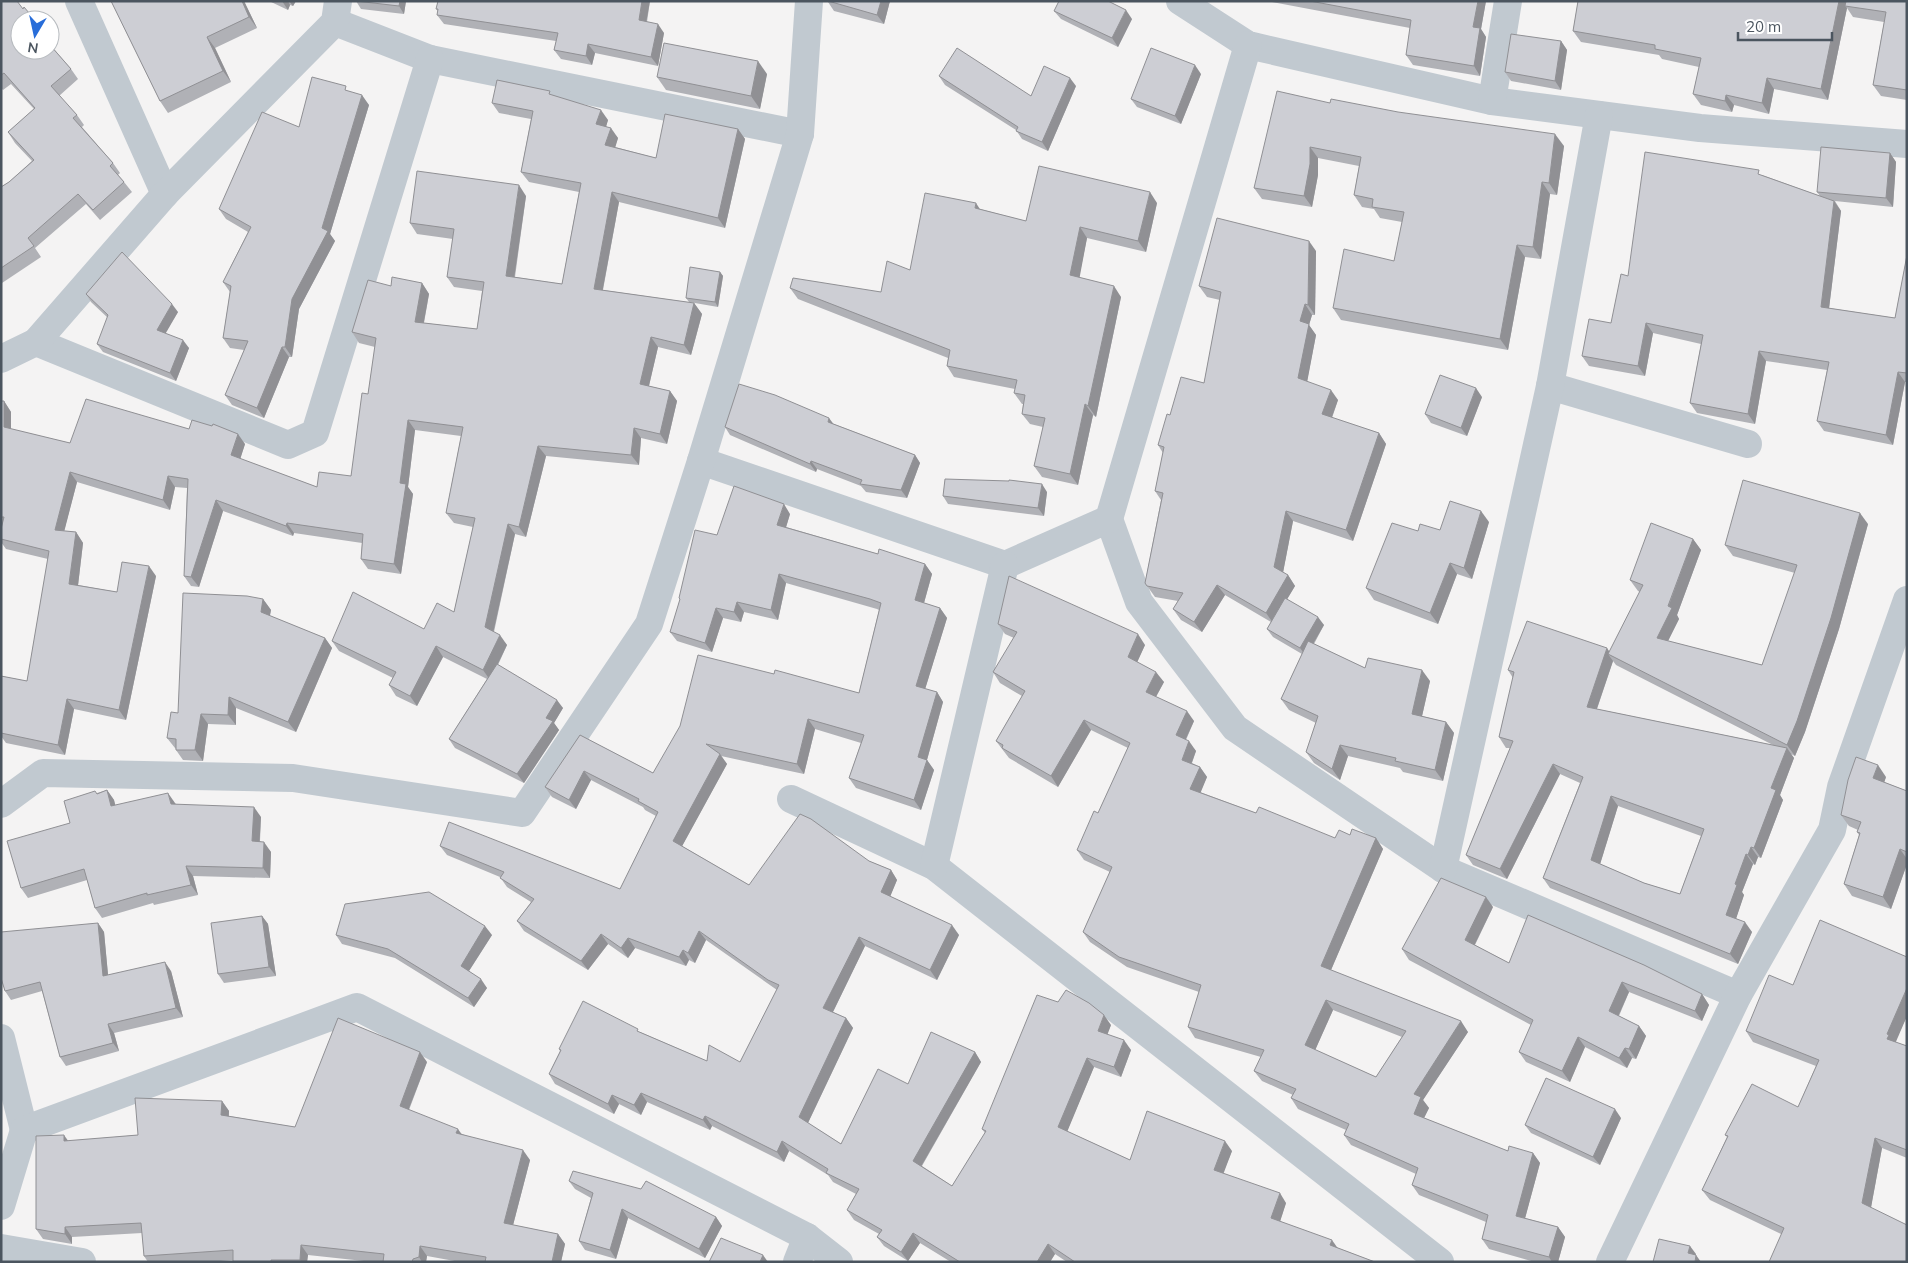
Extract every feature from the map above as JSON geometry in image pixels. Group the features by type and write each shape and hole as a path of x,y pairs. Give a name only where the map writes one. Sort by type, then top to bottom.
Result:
{"street":[{"path":"79,1 166,194"},
{"path":"1,804 43,773 293,778 522,813 649,624 701,462 800,134 809,1"},
{"path":"1180,1 1248,45 1492,101 1700,128 1907,144"},
{"path":"1492,101 1508,1"},
{"path":"1,359 36,342 166,194 336,11 430,59 800,134"},
{"path":"1248,45 1109,519 1139,602 1235,728 1443,869 1738,996"},
{"path":"36,342 288,445 314,433 430,59"},
{"path":"1443,869 1550,386 1599,115"},
{"path":"1550,386 1748,444"},
{"path":"701,462 1005,565 1109,519"},
{"path":"934,866 1005,565"},
{"path":"1610,1262 1738,996 1832,830 1841,787 1907,600"},
{"path":"791,799 934,866 1440,1262"},
{"path":"24,1130 357,1007 802,1250 839,1262"},
{"path":"1,1038 24,1130 1,1206"},
{"path":"1,1248 82,1262"}],"building":[{"path":"1,1 17,1 23,9 24,7 27,10 10,10 10,60 60,60 60,56 71,69 51,86 77,115 73,118 113,163 110,166 124,182 93,210 78,194 28,238 34,246 1,268 1,187 34,160 8,132 35,108 4,73 1,75"},
{"path":"111,1 242,1 249,17 207,37 223,71 160,101"},
{"path":"356,1 400,1 399,6"},
{"path":"438,1 642,1 639,20 658,24 651,57 588,44 586,56 554,50 558,33 437,15"},
{"path":"828,1 881,1 877,15"},
{"path":"1059,1 1108,1 1126,10 1112,38 1054,11"},
{"path":"1310,1 1478,1 1473,27 1480,28 1474,66 1406,55 1411,20"},
{"path":"1578,1 1839,1 1821,89 1767,78 1762,103 1726,95 1725,101 1693,94 1701,58 1655,49 1655,45 1573,31"},
{"path":"1846,1 1907,1 1907,90 1873,85 1886,12 1845,6"},
{"path":"1511,34 1561,41 1555,81 1505,72"},
{"path":"664,43 758,61 751,96 657,77"},
{"path":"957,48 1031,96 1044,66 1070,78 1042,142 1016,131 1018,127 939,76"},
{"path":"1151,48 1195,65 1175,116 1131,99"},
{"path":"312,77 346,86 345,90 362,95 322,228 328,231 292,299 285,347 282,347 257,408 225,395 248,341 223,338 231,286 223,282 251,227 219,209 262,112 299,127"},
{"path":"497,80 550,91 549,94 601,110 596,124 611,128 605,145 656,158 665,114 738,129 718,218 612,192 594,289 694,303 684,345 651,337 640,384 670,391 660,434 634,428 631,455 538,446 519,527 508,524 485,627 500,635 483,670 436,646 410,696 389,685 396,672 332,641 353,592 424,629 437,603 454,612 475,518 446,513 463,427 408,420 400,483 406,484 394,564 361,559 363,534 287,523 286,526 216,500 191,577 184,576 188,479 168,476 163,500 70,472 55,530 76,532 69,584 117,592 122,562 149,566 119,710 67,699 58,745 1,733 1,676 27,681 49,551 1,539 4,517 1,517 1,401 4,401 4,427 70,443 86,399 189,429 192,420 212,426 213,424 238,434 231,455 317,487 319,472 351,476 362,393 368,394 376,338 352,332 368,280 391,286 392,277 422,283 415,322 477,329 484,282 447,277 454,229 410,223 417,171 519,185 506,276 562,284 581,183 521,172 533,111 492,103"},
{"path":"1277,91 1330,103 1331,99 1398,112 1555,134 1549,183 1542,182 1533,247 1517,245 1500,339 1333,308 1344,249 1394,261 1404,212 1372,207 1373,199 1354,195 1361,157 1310,147 1310,164 1304,196 1254,188"},
{"path":"1821,147 1890,153 1886,198 1817,192"},
{"path":"1645,152 1759,170 1758,174 1834,201 1821,307 1895,318 1907,255 1907,373 1898,372 1886,435 1817,421 1829,362 1759,351 1748,414 1690,403 1703,335 1646,323 1638,366 1582,356 1589,319 1611,323 1621,274 1628,276"},
{"path":"1039,166 1150,192 1138,241 1080,227 1070,275 1114,286 1088,406 1085,404 1070,474 1034,466 1045,418 1022,414 1025,395 1014,393 1017,380 947,366 950,350 790,288 793,278 881,292 887,261 910,270 925,193 976,203 975,208 1026,221"},
{"path":"1217,218 1309,241 1308,305 1305,304 1300,321 1309,324 1298,378 1331,390 1322,414 1379,433 1346,530 1286,511 1274,567 1288,575 1266,613 1217,585 1194,622 1173,609 1183,593 1147,586 1145,583 1163,493 1155,491 1164,447 1158,445 1167,414 1170,415 1181,377 1204,383 1221,292 1199,286"},
{"path":"122,252 172,304 157,330 183,340 170,373 97,344 108,315 86,294"},
{"path":"690,267 720,272 715,302 686,298"},
{"path":"1440,375 1476,388 1461,428 1425,414"},
{"path":"739,384 775,395 829,418 828,422 915,455 901,490 860,484 862,480 811,461 810,464 725,427"},
{"path":"945,479 1009,480 1042,484 1038,508 943,496"},
{"path":"1743,480 1860,513 1831,618 1797,721 1787,745 1608,654 1643,585 1630,580 1651,523 1693,539 1668,606 1672,608 1657,638 1762,665 1797,565 1725,545"},
{"path":"734,486 784,504 777,525 878,554 879,549 925,564 915,600 940,608 916,686 937,692 918,757 927,760 914,800 849,778 864,735 808,719 797,764 706,744 720,754 673,841 749,885 800,814 811,819 869,861 891,870 881,892 952,925 930,970 859,937 823,1008 846,1018 799,1117 841,1144 878,1069 908,1084 931,1032 975,1052 913,1161 952,1186 986,1131 982,1129 1037,995 1058,1002 1066,990 1089,1003 1104,1015 1098,1031 1124,1040 1114,1067 1087,1058 1058,1127 1130,1160 1147,1111 1225,1141 1214,1170 1280,1193 1271,1218 1332,1240 1330,1245 1375,1262 1075,1262 1048,1244 1037,1262 960,1262 913,1233 901,1252 877,1237 882,1230 847,1210 859,1189 826,1173 828,1169 782,1141 777,1152 705,1116 703,1120 641,1093 634,1105 612,1095 608,1104 549,1074 583,1001 638,1029 637,1031 707,1061 709,1045 740,1062 779,985 768,980 699,931 688,953 683,950 679,957 628,938 621,948 601,934 581,961 517,921 534,899 500,878 504,872 440,846 449,822 620,889 658,812 638,801 639,799 584,771 569,800 545,787 580,735 653,773 680,726 698,655 774,674 775,670 859,693 881,603 870,599 779,574 771,610 737,602 734,612 716,608 705,643 670,632 680,599 695,530 717,535"},
{"path":"1450,501 1481,511 1464,568 1450,563 1430,613 1366,588 1392,523 1418,531 1420,524 1440,530"},
{"path":"1009,576 1138,634 1128,657 1156,672 1146,692 1187,711 1176,735 1189,741 1182,760 1200,767 1190,789 1256,813 1259,807 1335,838 1339,830 1350,835 1352,829 1376,838 1321,966 1461,1021 1414,1094 1421,1097 1414,1114 1508,1151 1509,1146 1533,1153 1516,1216 1558,1227 1549,1257 1482,1239 1488,1215 1412,1185 1418,1168 1344,1135 1349,1124 1291,1098 1296,1089 1254,1071 1264,1050 1188,1027 1201,985 1119,957 1083,932 1112,867 1077,850 1094,811 1098,813 1130,743 1084,720 1051,776 1002,748 1003,745 996,741 1025,691 993,672 1017,632 998,624","holes":["1326,1000 1406,1031 1376,1077 1305,1045"]},
{"path":"183,593 247,596 263,599 261,612 325,638 288,722 229,697 228,715 201,714 195,750 176,750 176,739 167,738 171,712 178,713"},
{"path":"1285,598 1318,617 1300,648 1267,629"},
{"path":"1527,621 1607,648 1587,707 1787,748 1771,788 1776,790 1754,848 1751,847 1748,855 1746,854 1726,915 1745,922 1730,954 1543,878 1583,777 1553,764 1500,869 1466,855 1513,741 1499,737 1514,672 1508,670","holes":["1611,796 1704,829 1680,894 1644,883 1591,860"]},
{"path":"1308,641 1365,668 1368,658 1422,670 1412,714 1446,722 1435,770 1395,761 1396,758 1340,745 1332,769 1306,752 1318,716 1281,699"},
{"path":"497,664 557,700 546,718 553,721 517,774 449,739"},
{"path":"1856,757 1878,765 1873,778 1907,791 1907,852 1900,849 1883,897 1844,884 1860,833 1857,832 1861,822 1841,815 1848,780"},
{"path":"107,790 111,806 168,793 171,804 254,807 252,841 264,842 263,868 186,866 191,885 147,895 147,893 95,908 84,869 21,888 7,841 70,823 64,801 95,791 97,794"},
{"path":"1441,878 1486,897 1465,940 1509,963 1528,915 1644,965 1702,994 1695,1011 1622,982 1609,1011 1639,1026 1629,1049 1625,1048 1619,1058 1578,1037 1562,1071 1519,1052 1533,1020 1402,949"},
{"path":"429,892 485,926 461,966 481,979 468,998 388,949 336,935 345,904"},
{"path":"262,916 269,967 218,974 211,923"},
{"path":"1820,920 1907,957 1907,988 1887,1034 1889,1035 1887,1039 1907,1046 1907,1150 1875,1138 1862,1203 1907,1225 1907,1262 1769,1262 1784,1228 1702,1190 1728,1136 1725,1135 1752,1084 1798,1107 1819,1060 1746,1031 1769,975 1793,985"},
{"path":"98,923 103,976 165,962 176,1008 108,1024 113,1043 60,1057 40,982 5,991 1,978 1,932"},
{"path":"338,1018 420,1052 400,1106 458,1129 456,1133 523,1150 504,1223 558,1234 552,1262 485,1262 486,1257 420,1246 419,1257 413,1259 412,1262 383,1262 384,1254 301,1245 300,1260 233,1262 233,1250 144,1256 141,1223 65,1227 65,1234 36,1229 36,1136 64,1135 64,1141 138,1135 135,1098 222,1101 221,1115 295,1127"},
{"path":"1546,1078 1615,1109 1593,1157 1525,1125"},
{"path":"573,1171 641,1189 646,1181 716,1217 699,1249 622,1209 610,1250 579,1241 593,1193 569,1181"},
{"path":"721,1238 763,1255 760,1262 709,1262"},
{"path":"1659,1239 1690,1246 1688,1253 1696,1255 1695,1262 1653,1262"}]}
